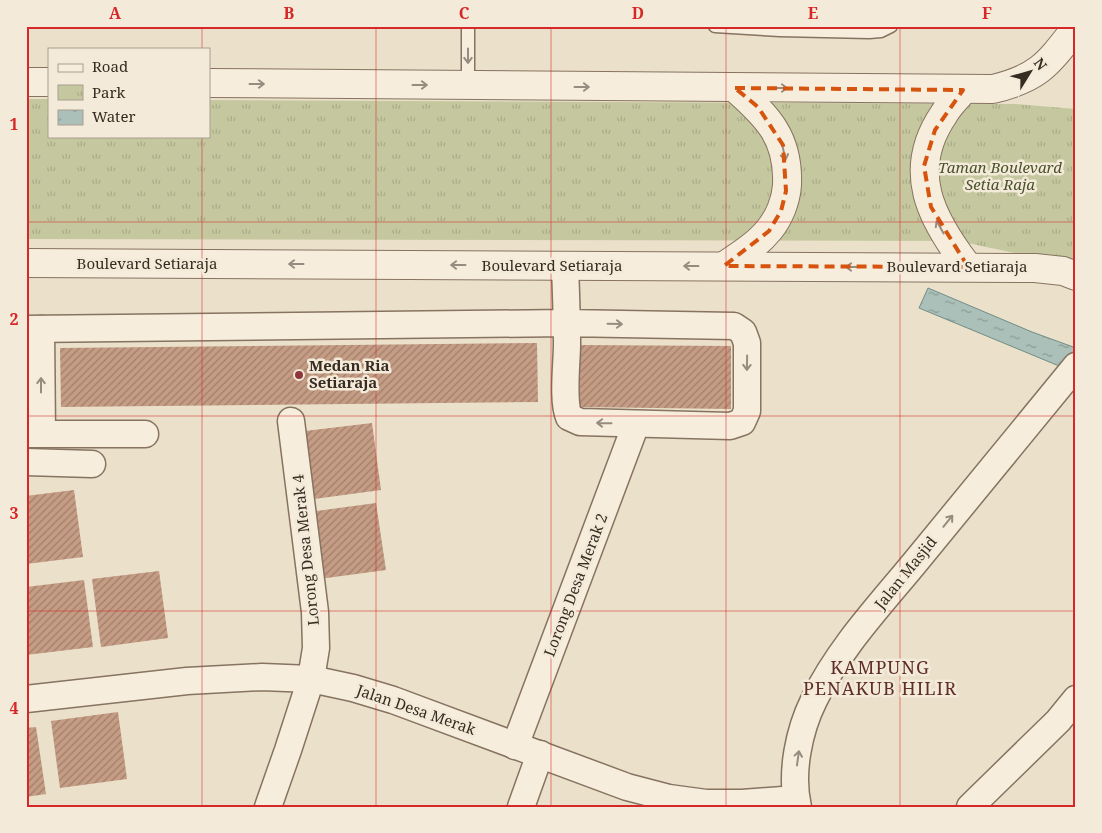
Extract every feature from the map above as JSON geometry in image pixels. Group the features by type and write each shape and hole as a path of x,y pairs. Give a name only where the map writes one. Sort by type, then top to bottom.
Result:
{"street":[{"path":"210,84 993,89 1020,82 1032,76 1052,60 1076,28"},
{"path":"26,82 48,82"},
{"path":"724,266 769,231 781,211 786,191 787,168 783,145 758,107 735,88"},
{"path":"963,90 944,114 935,130 928,147 924,166 930,207 949,243 968,267"},
{"name":"Boulevard Setiaraja","path":"26,263 1050,268 1076,276"},
{"path":"145,434 34,434 34,329 566,323 734,326 743,332 747,343 747,411 742,422 730,426 636,424 580,422 570,417 566,406 566,323 565,266"},
{"name":"Jalan Masjid","path":"797,803 795,774 805,724 827,676 860,630 1072,371"},
{"name":"Lorong Desa Merak 4","path":"268,807 312,679 316,648 314,612 291,421"},
{"name":"Lorong Desa Merak 2","path":"516,746 636,424"},
{"path":"26,462 92,464"},
{"name":"Jalan Desa Merak","path":"26,699 187,681 262,677 312,679 353,688 392,700 627,787 669,798 706,803 797,803"},
{"path":"970,807 1058,721 1076,699"},
{"path":"521,807 540,754"}],"lane":[{"path":"468,26 468,86"},
{"path":"719,26 869,32 881,31 891,26"}],"highlighted area":[{"path":"735,88 963,90 935,130 924,166 931,207 968,267 724,266 769,231 781,211 786,191 783,145 758,107"}],"green space":[{"name":"Taman Boulevard Setia Raja","path":"26,99 48,99 48,138 210,138 210,100 1015,104 1076,109 1076,266 958,241 26,239"}],"water":[{"path":"928,288 1032,332 1076,348 1076,373 919,308"}],"building":[{"name":"Medan Ria Setiaraja","path":"537,343 538,402 61,407 60,348"},
{"path":"580,345 731,346 731,409 580,407"},
{"path":"372,423 381,490 314,499 305,431"},
{"path":"74,490 83,557 26,564 26,496"},
{"path":"376,503 386,570 319,579 309,512"},
{"path":"159,571 168,638 101,647 92,579"},
{"path":"84,580 93,647 26,655 26,587"},
{"path":"118,712 127,779 60,788 51,721"},
{"path":"36,727 46,794 26,797 26,728"}],"place":[{"name":"Medan Ria Setiaraja","path":"299,375"}],"district":[{"name":"KAMPUNG PENAKUB HILIR","path":"880,678"}]}
